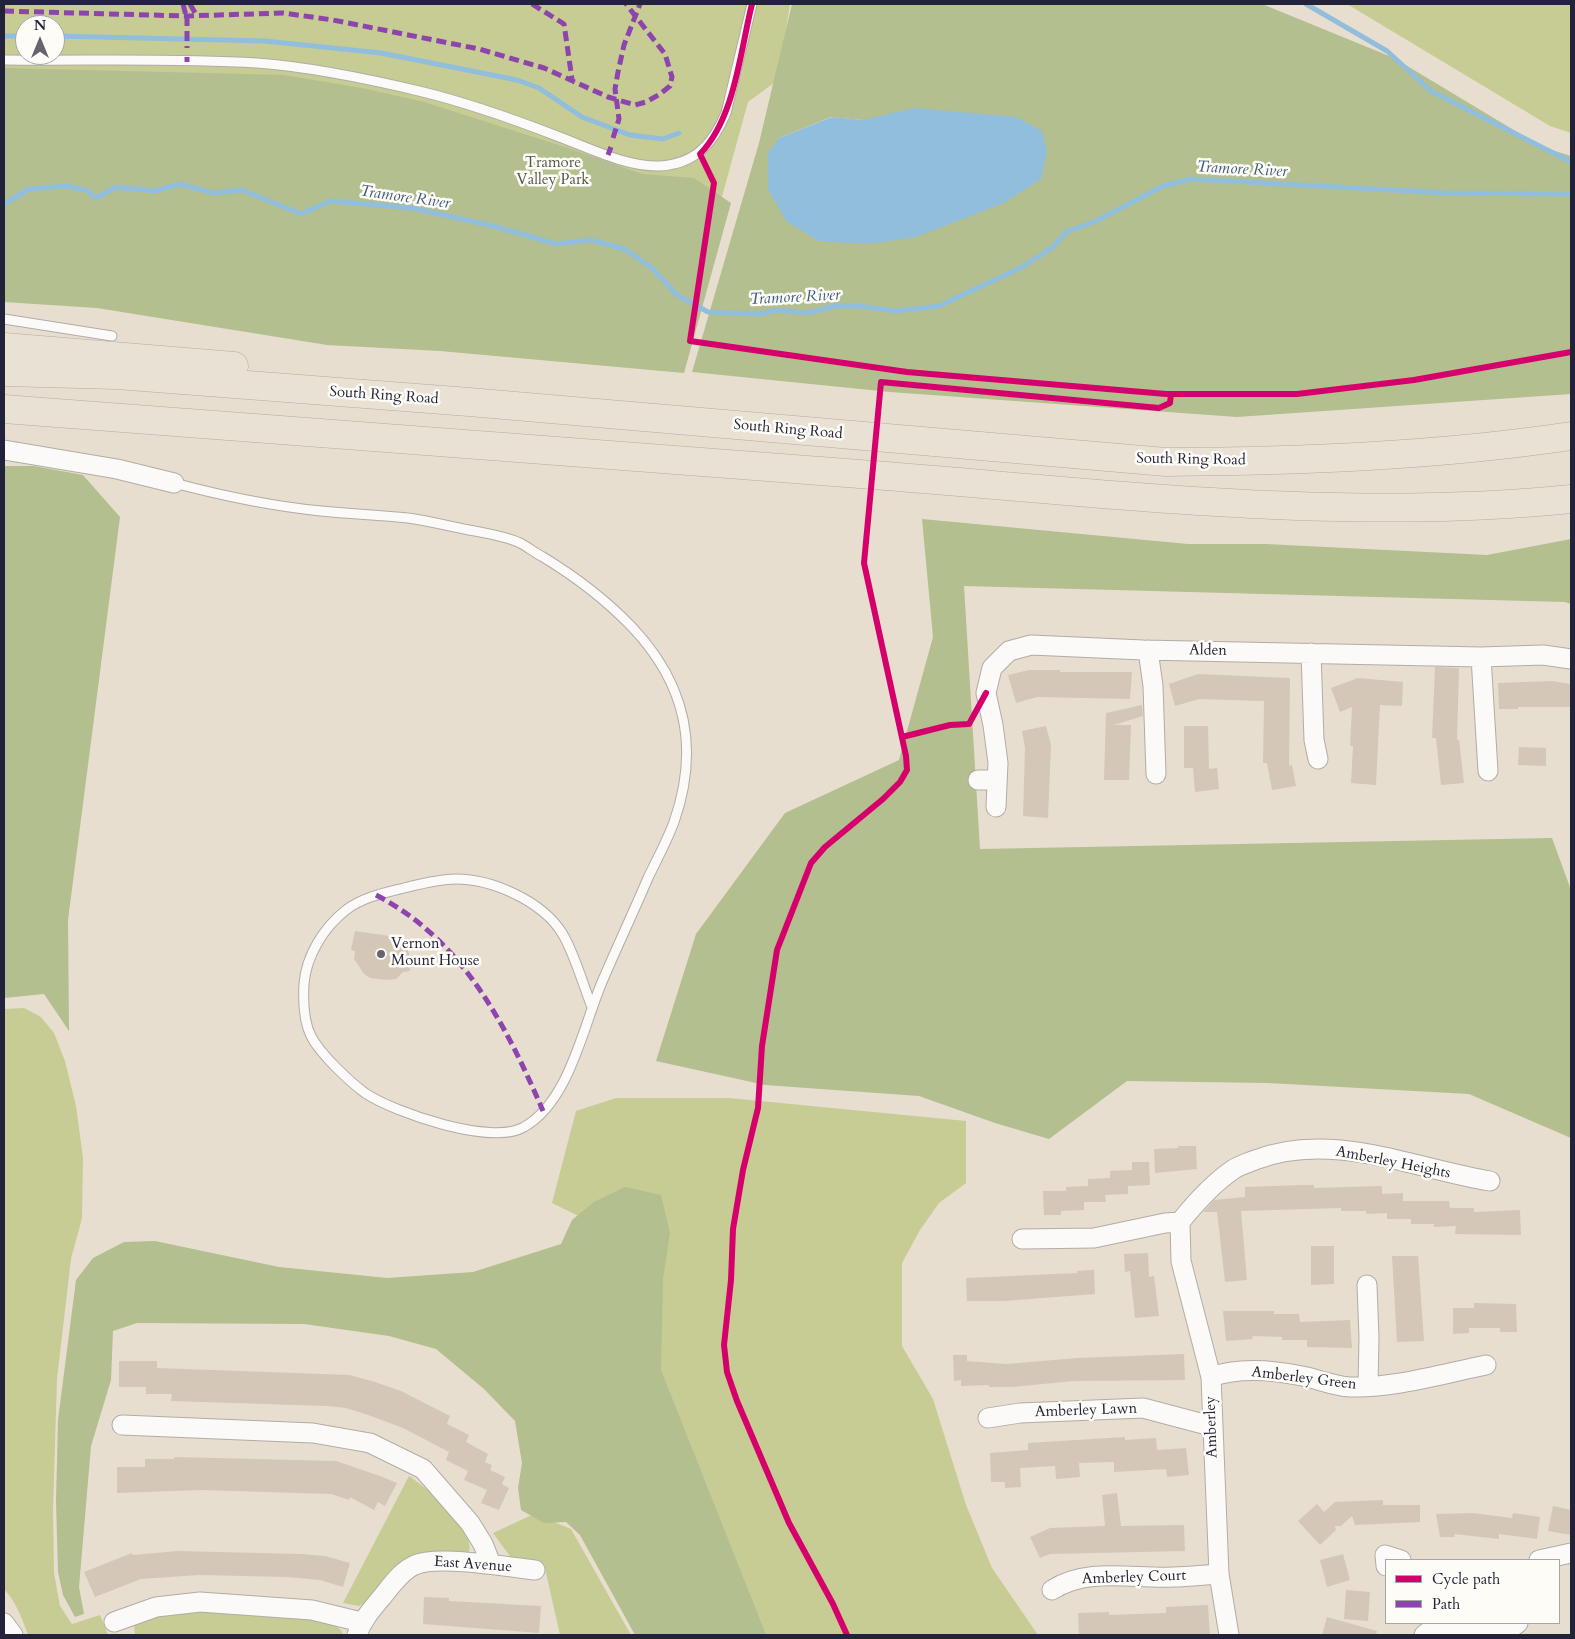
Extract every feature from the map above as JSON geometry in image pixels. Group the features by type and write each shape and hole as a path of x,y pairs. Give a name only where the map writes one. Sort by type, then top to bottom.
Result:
{"highway":[{"path":"4,347 148,357 324,375 468,402"},
{"name":"South Ring Road","path":"4,372 117,375 468,402 1166,462 1267,461 1395,456 1488,448 1571,436"},
{"path":"4,409 1167,500 1390,509 1495,506 1571,499"}],"street":[{"path":"4,450 117,469 174,483"},
{"name":"Alden","path":"996,807 998,763 993,724 986,693 992,668 1009,651 1031,645 1148,650 1481,657 1543,654 1571,659"},
{"path":"1148,650 1153,686 1156,774"},
{"path":"1311,652 1314,740 1318,758"},
{"path":"1481,657 1494,742 1488,771"},
{"path":"978,780 997,780"},
{"name":"Amberley Heights","path":"1180,1222 1202,1195 1236,1168 1276,1152 1311,1149 1353,1152 1490,1181"},
{"path":"1022,1239 1094,1238 1165,1223 1180,1222"},
{"name":"Amberley","path":"1180,1222 1182,1262 1211,1377 1211,1426 1219,1574 1228,1635"},
{"path":"1367,1285 1368,1386"},
{"name":"Amberley Green","path":"1211,1377 1226,1371 1262,1371 1303,1376 1327,1384 1368,1386 1397,1384 1486,1365"},
{"name":"Amberley Lawn","path":"988,1418 1020,1414 1143,1408 1211,1426"},
{"path":"122,1425 313,1433 370,1443 422,1469 470,1523 483,1544 491,1564"},
{"path":"1544,1559 1571,1553"},
{"path":"1385,1560 1384,1555 1398,1559"},
{"name":"East Avenue","path":"359,1629 388,1590 415,1565 430,1562 491,1564 534,1570"},
{"name":"Amberley Court","path":"1052,1590 1067,1580 1101,1576 1172,1578 1219,1574"},
{"path":"114,1622 156,1606 200,1602 312,1610 359,1629"},
{"path":"4,1623 13,1635"},
{"path":"1424,1635 1433,1628 1514,1626 1517,1624"}],"lane":[{"path":"4,60 256,64 324,72 440,97 526,125 608,155 640,164 659,166 676,164 700,154 720,129 726,113 752,4"},
{"path":"4,319 112,336"},
{"path":"174,483 246,502 410,519 485,533 520,543 606,599 642,637 676,692 686,727 688,746 685,779 674,822 592,1007 575,1057 557,1092 544,1111 522,1129 497,1133 466,1130 393,1108 363,1091 333,1063 311,1036 303,1005 305,969 320,938 347,909 384,893 418,884 457,879 490,885 520,897 542,912 562,932 592,1007"}],"green space":[{"name":"Tramore Valley Park","path":"4,4 790,4 778,80 748,102 680,349 4,286"},
{"path":"792,4 1262,4 1394,58 1542,147 1571,156 1571,394 1237,417 890,392 692,372 759,143","holes":["831,117 863,120 779,138"]},
{"path":"1347,4 1571,4 1571,133 1550,126"},
{"name":"Tramore Valley Park","path":"4,68 284,75 362,88 424,102 642,174 694,178 731,203 684,373 440,351 327,345 97,308 4,302"},
{"path":"4,466 34,466 83,475 120,517 68,920 69,1031 44,994 4,998"},
{"path":"922,519 1188,544 1266,544 1487,555 1571,539 1571,604 1565,602 964,586 980,849 1552,838 1571,890 1571,1138 1469,1094 1268,1083 1127,1081 1049,1139 995,1123 919,1096 765,1085 656,1061 696,934 785,813 899,760 933,637"},
{"path":"24,1008 41,1017 54,1033 65,1061 76,1106 83,1158 82,1218 71,1259 57,1379 53,1509 54,1573 60,1606 72,1624 100,1615 108,1635 28,1635 21,1616 4,1589 4,1009"},
{"path":"616,1098 729,1098 966,1121 966,1183 939,1203 920,1230 902,1263 902,1346 933,1399 966,1505 992,1568 1038,1635 671,1635 607,1230 552,1203 576,1111"},
{"path":"625,1187 661,1195 670,1233 663,1279 661,1370 766,1635 635,1635 580,1535 566,1522 544,1523 521,1510 518,1488 522,1463 515,1421 484,1389 436,1349 389,1336 304,1324 137,1323 113,1331 111,1380 91,1446 79,1587 84,1614 75,1617 63,1595 58,1572 56,1501 58,1420 76,1280 93,1258 124,1242 155,1241 279,1267 387,1278 473,1272 561,1244 572,1220 594,1202"},
{"path":"409,1476 438,1500 459,1523 470,1545 468,1554 438,1554 359,1606 343,1603"},
{"path":"534,1514 571,1529 631,1635 560,1635 544,1564 512,1559 493,1533"},
{"path":"213,1611 328,1620 341,1630 343,1635 135,1635 134,1625 144,1621 182,1613"}],"water":[{"path":"914,108 1017,117 1042,131 1047,151 1041,179 1004,203 916,237 869,244 818,241 786,221 768,189 768,153 779,138 832,117 863,120"}],"building":[{"path":"1435,667 1459,668 1457,740 1459,740 1464,783 1441,785 1436,738 1432,738"},
{"path":"1029,670 1132,672 1130,699 1037,697 1016,703 1008,675"},
{"path":"1198,674 1290,678 1289,766 1292,765 1296,786 1272,790 1267,763 1263,763 1264,701 1199,699 1175,706 1169,684"},
{"path":"1358,678 1403,682 1402,706 1380,705 1376,785 1351,783 1353,746 1350,746 1352,707 1340,712 1331,688"},
{"path":"1552,681 1571,684 1571,707 1499,709 1498,683"},
{"path":"1142,705 1143,716 1114,725 1131,725 1129,780 1104,780 1106,713"},
{"path":"1046,726 1051,745 1048,818 1023,816 1025,748 1022,731"},
{"path":"1184,726 1208,726 1209,769 1217,768 1219,789 1195,792 1193,768 1184,768"},
{"path":"1519,747 1546,748 1546,766 1518,765"},
{"name":"Vernon Mount House","path":"355,931 410,939 408,950 411,962 410,971 403,972 396,979 387,980 370,978 364,974 354,959 355,951 351,950"},
{"path":"1178,1146 1196,1146 1197,1169 1155,1173 1154,1149 1178,1148"},
{"path":"1132,1162 1149,1162 1150,1185 1128,1186 1128,1194 1105,1195 1106,1202 1084,1202 1084,1210 1061,1211 1061,1215 1044,1215 1043,1191 1066,1191 1066,1187 1088,1186 1088,1179 1110,1178 1110,1171 1132,1170"},
{"path":"1314,1185 1314,1188 1382,1186 1382,1194 1403,1193 1403,1201 1449,1201 1450,1208 1474,1208 1474,1212 1520,1210 1521,1235 1455,1234 1456,1226 1434,1227 1434,1224 1411,1224 1411,1219 1387,1219 1387,1213 1367,1214 1366,1211 1341,1211 1341,1208 1241,1211 1247,1280 1225,1282 1217,1212 1203,1212 1214,1200 1245,1197 1245,1187"},
{"path":"1311,1246 1334,1246 1334,1284 1311,1285"},
{"path":"1148,1253 1149,1277 1154,1276 1159,1316 1135,1318 1130,1271 1125,1272 1124,1254"},
{"path":"1392,1256 1418,1256 1424,1341 1397,1342"},
{"path":"1094,1270 1095,1294 1004,1301 967,1301 966,1278 1077,1273 1077,1271"},
{"path":"1474,1303 1516,1304 1517,1332 1500,1332 1500,1328 1469,1328 1469,1333 1453,1334 1453,1308 1474,1308"},
{"path":"1223,1311 1274,1311 1274,1314 1299,1314 1300,1322 1350,1320 1352,1348 1307,1347 1307,1340 1282,1340 1282,1337 1252,1336 1253,1339 1226,1341"},
{"path":"1184,1354 1185,1380 1074,1381 1012,1387 989,1387 989,1385 961,1386 961,1380 954,1381 953,1355 967,1355 967,1361 1006,1364 1077,1358"},
{"path":"119,1361 157,1361 157,1368 350,1375 375,1382 401,1391 450,1416 447,1424 469,1435 466,1442 488,1454 485,1462 492,1465 490,1470 505,1477 502,1484 509,1488 499,1510 481,1503 487,1490 464,1480 468,1471 446,1460 449,1452 403,1428 371,1416 346,1408 327,1406 171,1401 172,1394 146,1394 146,1387 119,1387"},
{"path":"1125,1437 1125,1440 1156,1438 1157,1450 1186,1448 1189,1475 1167,1477 1166,1469 1114,1472 1114,1462 1079,1463 1080,1477 1056,1479 1055,1466 1020,1468 1021,1487 1005,1488 1005,1482 991,1482 990,1453 1028,1450 1028,1443"},
{"path":"174,1457 336,1461 397,1483 385,1506 378,1502 374,1510 350,1497 349,1500 331,1494 201,1490 117,1493 117,1467 145,1467 145,1459 174,1459"},
{"path":"1117,1493 1121,1526 1184,1525 1185,1551 1050,1554 1040,1558 1030,1537 1050,1528 1105,1526 1102,1495"},
{"path":"1383,1500 1383,1505 1420,1505 1420,1522 1355,1525 1352,1516 1341,1526 1335,1526 1336,1530 1320,1545 1298,1521 1317,1504 1324,1512 1335,1502"},
{"path":"1553,1506 1571,1510 1571,1535 1548,1531"},
{"path":"1473,1513 1512,1518 1513,1513 1540,1517 1537,1539 1499,1534 1499,1539 1454,1534 1455,1537 1440,1537 1436,1514"},
{"path":"177,1551 301,1554 325,1556 350,1563 343,1587 320,1580 287,1577 199,1575 141,1579 95,1597 84,1572 132,1553 133,1555"},
{"path":"1343,1554 1350,1580 1327,1587 1320,1560"},
{"path":"1346,1590 1370,1592 1368,1621 1344,1619"},
{"path":"424,1597 449,1598 449,1601 541,1606 539,1633 423,1624"},
{"path":"1208,1605 1210,1635 1079,1635 1078,1613 1109,1612 1109,1615 1166,1613 1166,1607"},
{"path":"1327,1617 1377,1631 1376,1635 1322,1635"}],"waterway":[{"path":"1306,4 1387,51 1431,91 1571,162"},
{"path":"4,36 15,36"},
{"path":"65,36 265,41 381,53 517,80 539,88 582,117 630,135 663,139 679,133"},
{"name":"Tramore River","path":"4,204 29,189 66,186 86,190 96,198 116,187 155,191 179,184 214,193 242,190 301,214 330,201 412,208 497,227 556,244 591,240 624,249 651,267 677,295 708,312 760,314 776,310 807,313 835,306 859,306 895,311 939,306 1022,267 1053,247 1066,232 1096,221 1163,186 1191,179 1448,193 1571,194"}],"marked path":[{"path":"183,4 186,16"},
{"path":"190,4 197,16"},
{"path":"532,4 564,24 572,79"},
{"path":"4,11 186,16 283,13 333,20 479,49 544,68 608,97 635,105 646,102 660,94 670,86 672,77 665,54 626,4"},
{"path":"613,138 619,119 615,89 618,72 624,45 640,4"},
{"path":"187,16 187,48"},
{"path":"187,57 187,62"},
{"path":"608,155 611,147"},
{"path":"376,895 407,914 434,936 457,960 497,1017 514,1047 543,1111"}],"cycle path":[{"path":"752,4 740,63 729,103 712,139 700,154 714,183 690,341 907,372 1166,394 1297,394 1414,380 1571,352"},
{"path":"847,1635 833,1604 789,1523 737,1401 727,1372 724,1345 731,1280 733,1229 743,1170 758,1108 762,1046 777,950 811,863 825,847 883,799 900,782 907,770 906,756 864,563 881,382 1159,408 1170,403 1171,394"},
{"path":"902,737 950,725 969,724 986,693"}],"place":[{"name":"Vernon Mount House","path":"381,954"}]}
